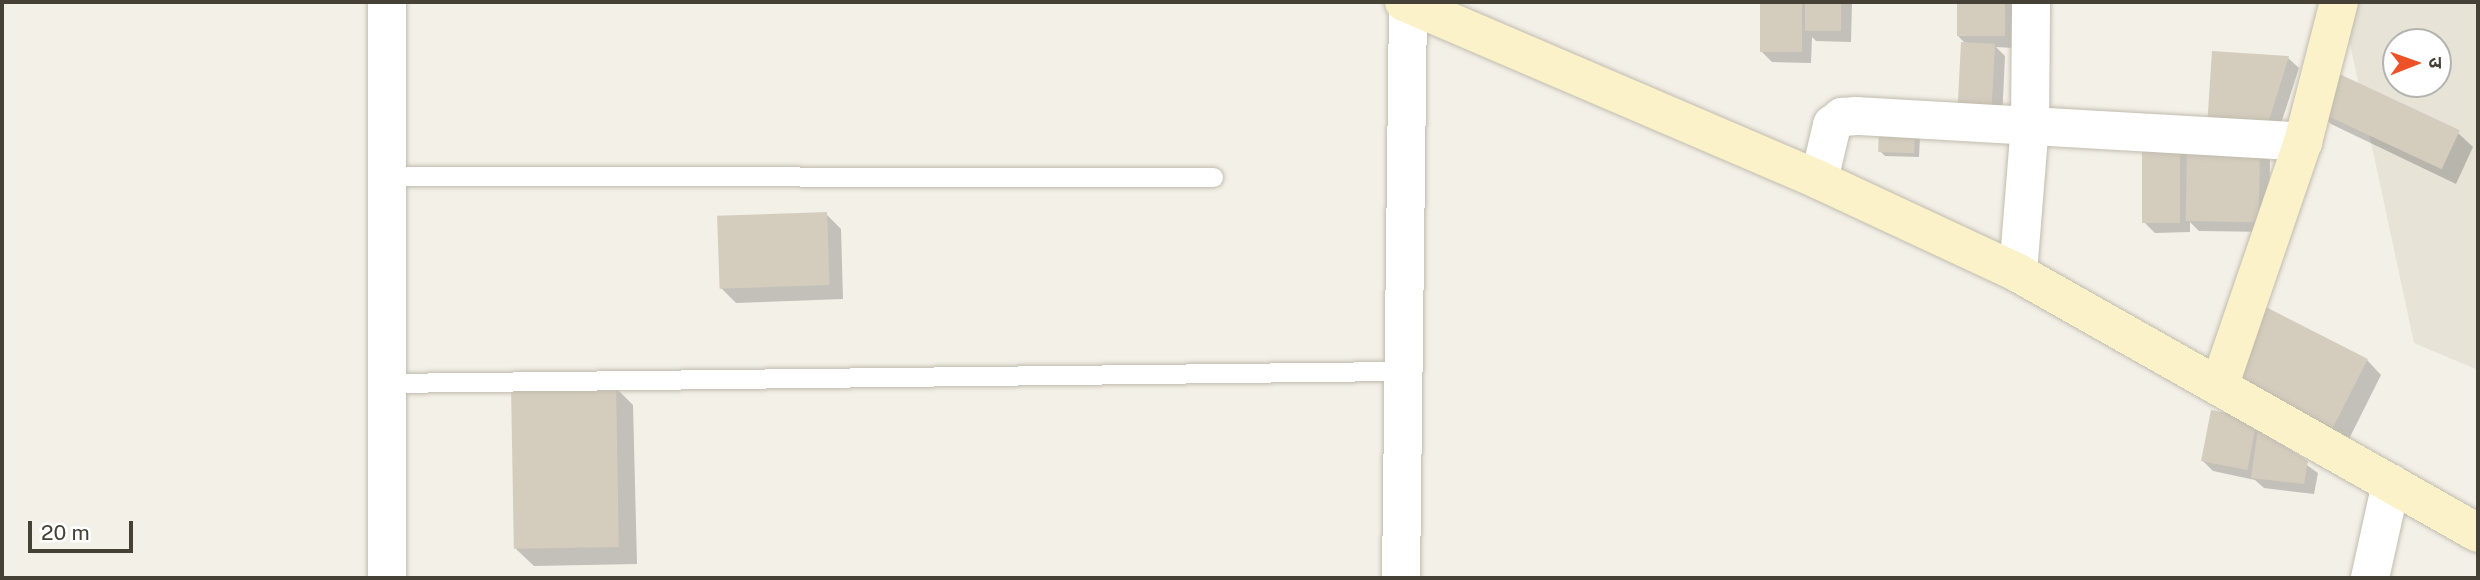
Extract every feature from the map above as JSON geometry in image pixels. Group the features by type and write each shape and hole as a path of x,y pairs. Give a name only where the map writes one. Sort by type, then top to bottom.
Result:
{"street":[{"path":"387,2 387,578"},
{"path":"2018,273 2030,125 2031,2"},
{"path":"2220,384 2303,142 2339,2"},
{"path":"1401,578 1400,371 1406,3 1819,180 2018,273 2220,384 2478,533"},
{"path":"1819,180 1827,139 1842,117 2030,125 2303,142"},
{"path":"2370,578 2391,483"}],"lane":[{"path":"387,176 1213,177"},
{"path":"387,383 1400,371"}],"shaded area":[{"path":"2341,2 2478,2 2478,370 2414,343"}],"building":[{"path":"1760,2 1802,2 1802,52 1760,52"},
{"path":"1805,2 1841,2 1841,31 1805,31"},
{"path":"1957,2 2005,2 2005,36 1957,36"},
{"path":"1961,42 1995,44 1991,111 1957,109"},
{"path":"2212,51 2289,56 2266,130 2207,127"},
{"path":"2333,71 2382,94 2382,98 2391,98 2460,130 2442,169 2315,110"},
{"path":"1879,128 1915,129 1914,153 1878,152"},
{"path":"2142,139 2180,139 2180,223 2142,223"},
{"path":"2187,146 2260,147 2259,222 2186,221"},
{"path":"827,212 830,285 720,289 717,216"},
{"path":"2260,304 2368,359 2333,428 2225,373"},
{"path":"616,385 619,547 514,549 511,387"},
{"path":"2211,410 2257,419 2247,470 2201,461"},
{"path":"2258,429 2308,461 2304,484 2251,478"}]}
